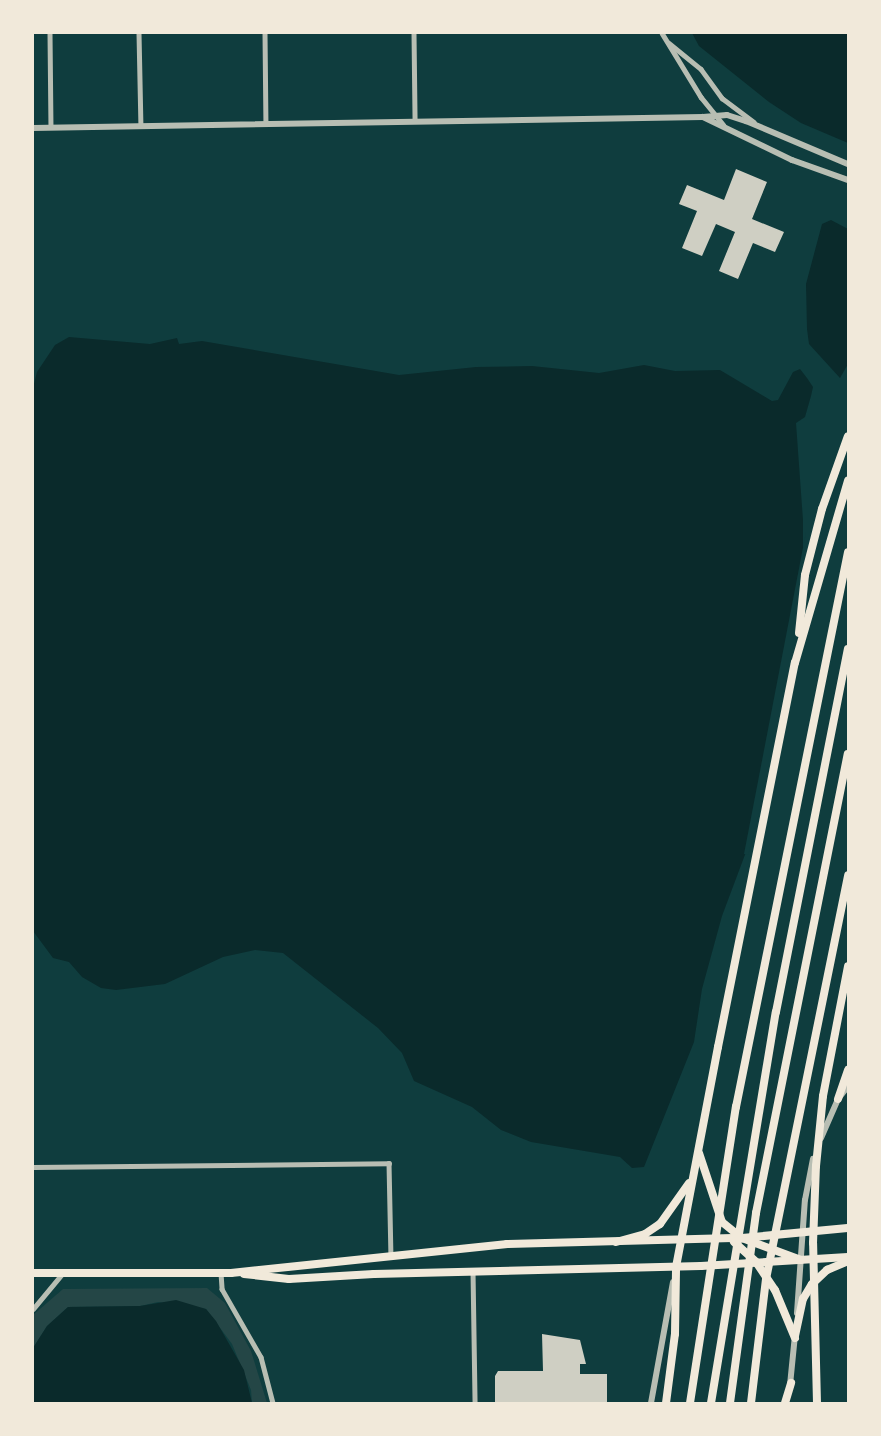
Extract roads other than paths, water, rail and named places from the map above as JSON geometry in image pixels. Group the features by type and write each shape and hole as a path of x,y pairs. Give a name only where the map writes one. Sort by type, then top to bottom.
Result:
{"highway":[{"path":"795,663 805,575 821,512 848,436"},
{"path":"666,1403 675,1334 675,1267 692,1178 795,663 817,580 848,481"},
{"path":"690,1403 736,1107 848,552"},
{"path":"711,1403 759,1112 848,649"},
{"path":"730,1403 774,1116 848,754"},
{"path":"750,1403 766,1279 848,875"},
{"path":"817,1403 814,1191 823,1096 848,966"},
{"path":"838,1099 848,1070"},
{"path":"698,1149 719,1216 742,1238 801,1260"},
{"path":"616,1242 645,1234 660,1224 692,1178"},
{"path":"231,1273 516,1243 730,1239 848,1228"},
{"path":"730,1239 756,1262 781,1302 795,1338"},
{"path":"33,1273 231,1273 288,1279 473,1271 675,1267 848,1259"},
{"path":"795,1338 803,1299 812,1284 827,1270 848,1259"},
{"path":"787,1403 790,1383"}],"street":[{"path":"50,33 51,127"},
{"path":"139,33 141,126"},
{"path":"265,33 266,124"},
{"path":"414,33 415,121"},
{"path":"662,33 714,115 724,125"},
{"path":"669,43 701,69 722,99 762,127"},
{"path":"33,128 714,115 762,127 848,164"},
{"path":"703,117 724,125 792,160 848,180"},
{"path":"790,1383 802,1231 817,1147 838,1099 848,1086"},
{"path":"33,1167 389,1163 391,1255"},
{"path":"651,1403 675,1267"},
{"path":"473,1271 475,1403"},
{"path":"221,1273 222,1289 261,1357 273,1403"},
{"path":"33,1309 62,1274"}]}
